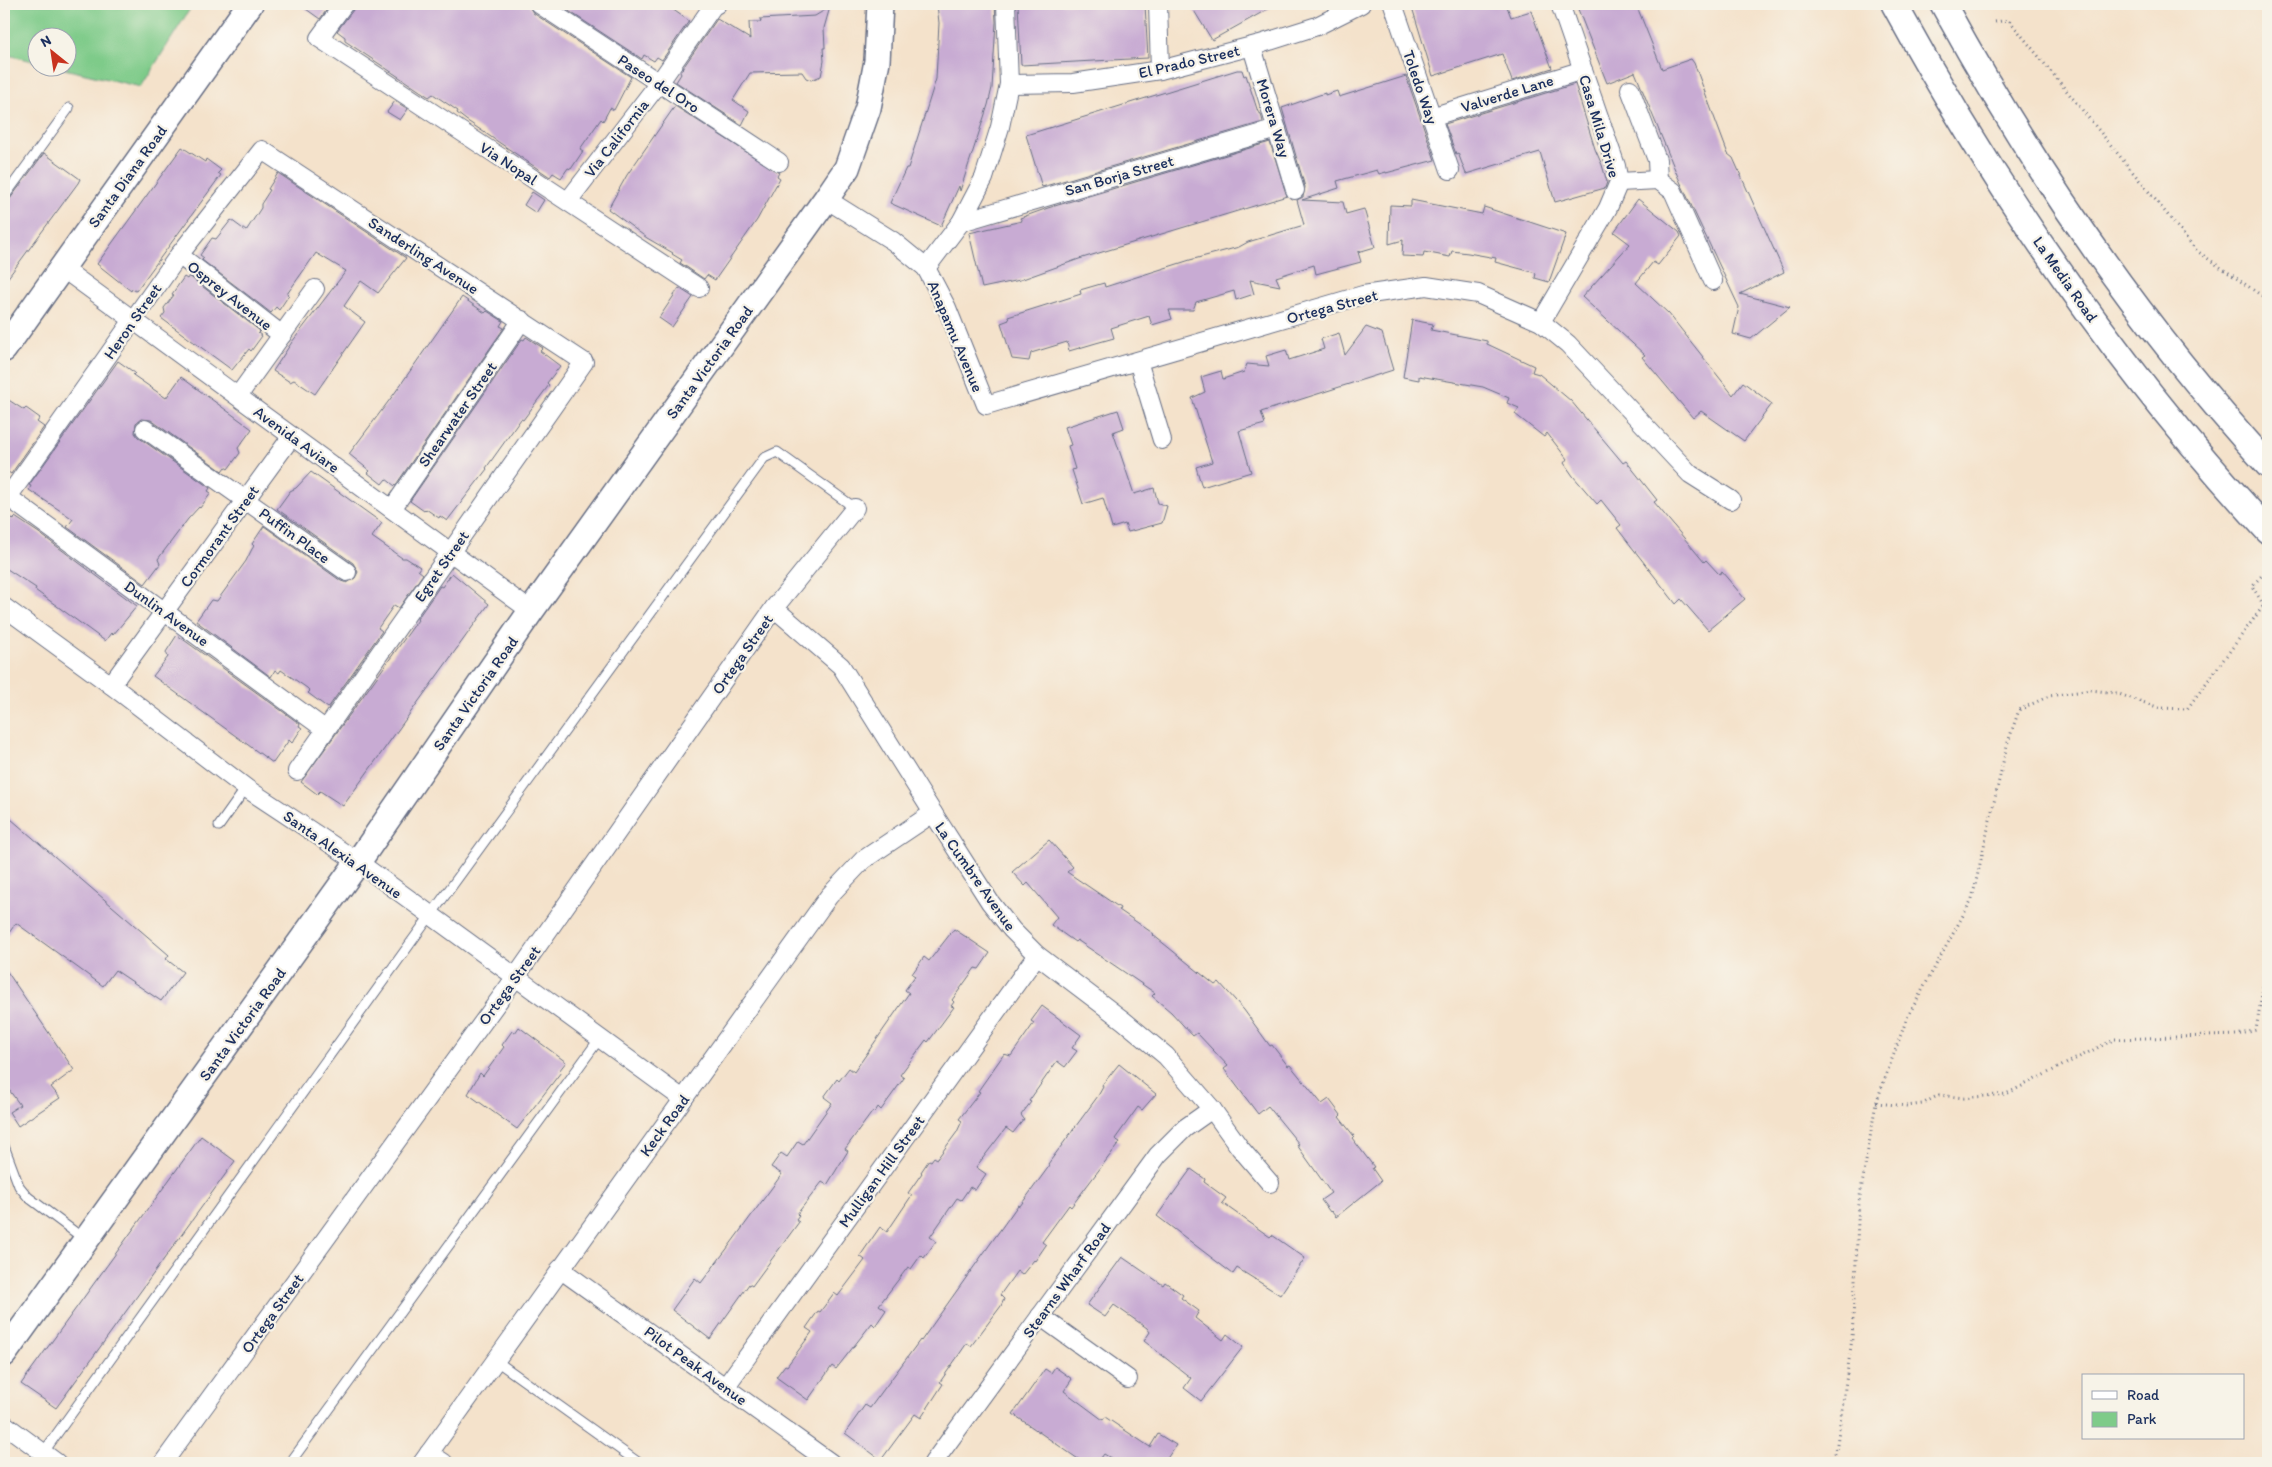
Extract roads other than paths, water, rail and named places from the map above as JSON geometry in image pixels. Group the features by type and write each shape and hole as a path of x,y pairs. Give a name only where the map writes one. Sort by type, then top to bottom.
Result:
{"street":[{"name":"Santa Diana Road","path":"4,349 250,4"},
{"name":"Via Nopal","path":"344,4 319,38 699,288"},
{"name":"Paseo del Oro","path":"540,4 779,162"},
{"name":"Via California","path":"568,201 659,83 713,6 717,4"},
{"name":"Santa Victoria Road","path":"4,1354 358,862 531,611 826,199 846,168 868,108 877,61 880,4"},
{"path":"926,268 961,222 984,178 1000,127 1009,84 1006,4"},
{"path":"1158,4 1160,70"},
{"name":"El Prado Street","path":"1009,84 1073,83 1160,70 1252,47 1316,26 1361,4"},
{"name":"Toledo Way","path":"1393,4 1450,170"},
{"name":"Casa Mila Drive","path":"1541,322 1608,208 1619,182 1616,166 1560,4"},
{"name":"La Media Road","path":"1894,4 1970,136 2058,271 2174,425 2268,531"},
{"path":"1944,4 1962,39 2015,126 2076,220 2181,363 2221,414 2268,466"},
{"name":"Morera Way","path":"1252,47 1295,190"},
{"name":"Valverde Lane","path":"1431,117 1583,70"},
{"path":"1630,89 1657,160 1658,180"},
{"name":"San Borja Street","path":"961,222 1277,129"},
{"name":"Heron Street","path":"8,497 179,255 262,150"},
{"name":"Sanderling Avenue","path":"262,150 584,362"},
{"path":"1619,182 1658,180 1673,190 1713,281"},
{"name":"Anapamu Avenue","path":"826,199 893,241 926,268 947,308 986,405"},
{"name":"Osprey Avenue","path":"179,255 282,335"},
{"name":"Avenida Aviare","path":"62,268 531,611"},
{"name":"Ortega Street","path":"986,405 1363,295 1426,286 1478,294 1541,322 1568,344 1690,474 1731,500"},
{"path":"238,396 316,288"},
{"name":"Shearwater Street","path":"392,509 522,320"},
{"path":"1138,361 1162,440"},
{"name":"Egret Street","path":"297,771 584,362"},
{"name":"Puffin Place","path":"145,429 347,572"},
{"name":"Cormorant Street","path":"111,685 292,436"},
{"name":"Dunlin Avenue","path":"8,497 326,730"},
{"name":"Ortega Street","path":"163,1463 515,978 774,608 855,508"},
{"name":"Santa Alexia Avenue","path":"4,607 111,685 246,788 358,862 683,1099"},
{"name":"La Cumbre Avenue","path":"774,608 841,666 990,902 1012,930 1037,955 1150,1042 1172,1062 1212,1109 1240,1148 1270,1182"},
{"name":"Keck Road","path":"425,1458 829,896 847,876 881,846 933,813"},
{"name":"Mulligan Hill Street","path":"726,1386 1037,955"},
{"name":"Stearns Wharf Road","path":"933,1463 1158,1155 1185,1128 1212,1109"},
{"name":"Pilot Peak Avenue","path":"560,1269 831,1463"},
{"path":"1040,1316 1128,1379"},
{"path":"4,1424 50,1458"},
{"path":"425,1458 444,1463"}],"lane":[{"path":"4,197 69,108"},
{"path":"50,1458 430,916 764,458 777,452 855,508"},
{"path":"219,826 246,788"},
{"path":"290,1463 600,1038"},
{"path":"4,1146 19,1186 28,1197 86,1240"},
{"path":"496,1360 639,1463"}]}
